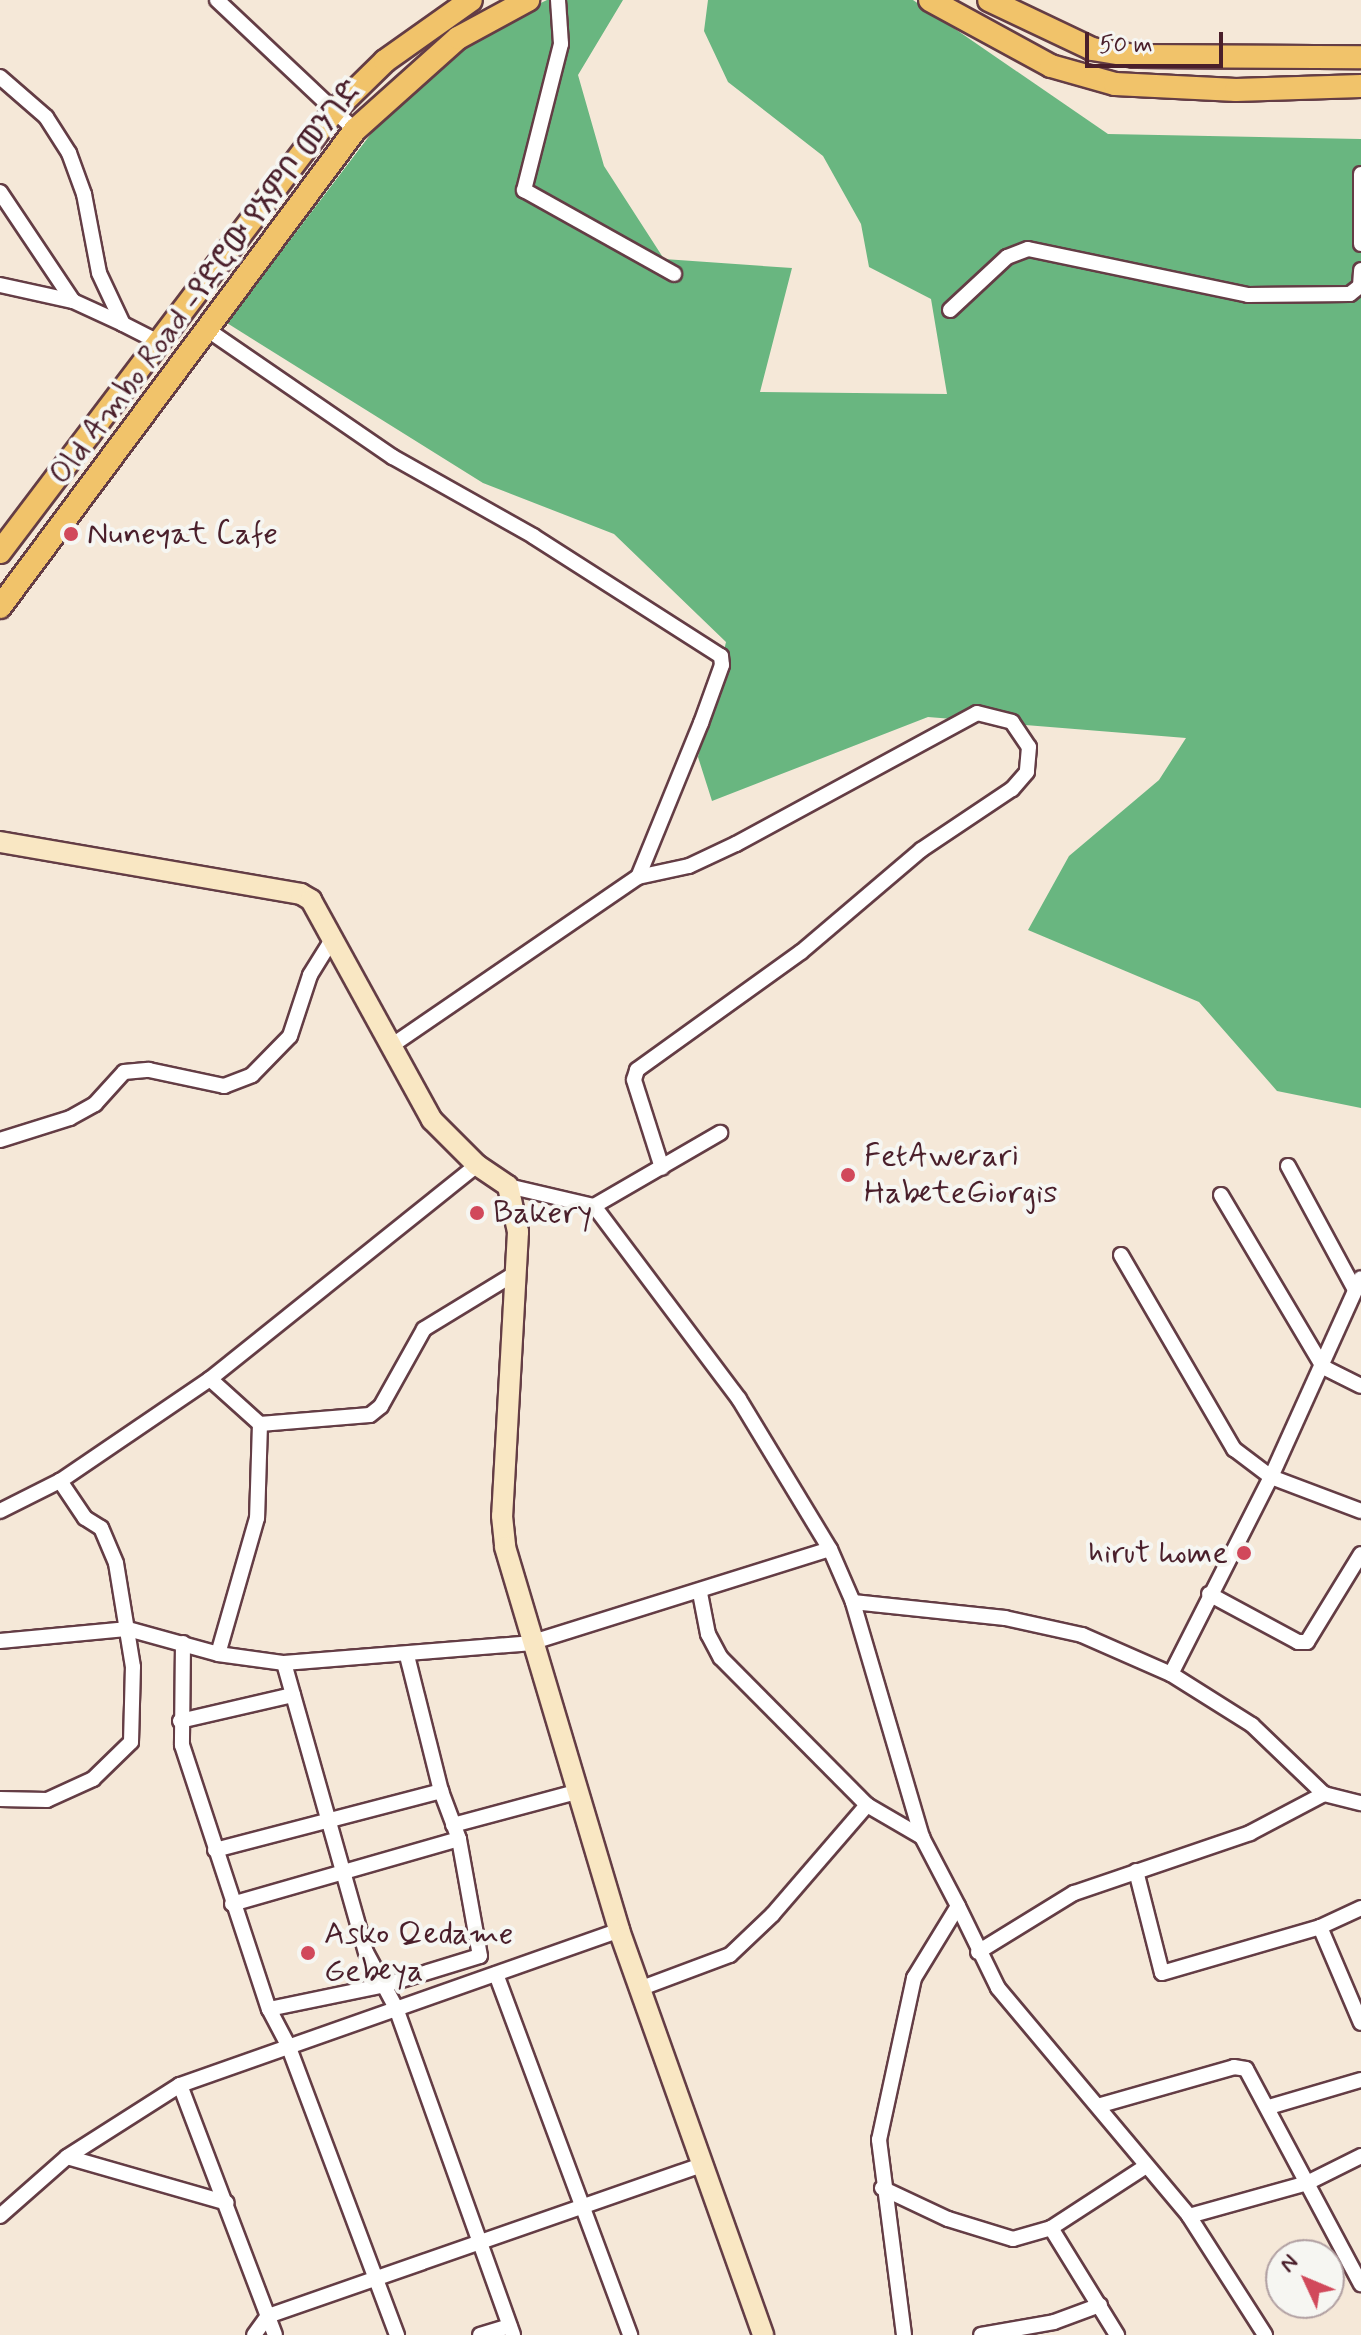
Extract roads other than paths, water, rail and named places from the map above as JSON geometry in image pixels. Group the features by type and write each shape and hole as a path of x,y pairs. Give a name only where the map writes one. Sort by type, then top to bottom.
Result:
{"main road":[{"name":"Old Ambo Road -የድሮው የአምቦ መንገድ","path":"0,552 156,341 334,111 385,61 471,0"},
{"name":"Old Ambo Road -የድሮው የአምቦ መንገድ","path":"0,607 355,130 458,38 528,0"},
{"path":"930,0 1051,66 1115,84 1236,90 1361,86"},
{"path":"989,0 1080,44 1135,56 1361,57"},
{"path":"0,842 301,894 311,900 432,1120 477,1165 508,1186 518,1232 502,1516 530,1643 619,1930 763,2335"}],"street":[{"path":"217,0 355,130"},
{"path":"558,0 561,44 524,190 674,274"},
{"path":"0,77 46,117 69,153 84,194 99,273 123,324"},
{"path":"1361,174 1361,244"},
{"path":"0,192 73,301"},
{"path":"950,310 1007,257 1028,249 1248,295 1350,294 1360,286 1361,270"},
{"path":"0,285 73,301 156,341"},
{"path":"205,328 393,457 533,536 721,656 701,723 638,877"},
{"path":"391,1046 638,877 689,866 736,844 977,713 1012,722 1029,747 1027,772 1012,789 921,850 801,952 637,1070 634,1080 662,1168"},
{"path":"0,1140 70,1118 95,1104 124,1072 149,1070 224,1086 252,1075 290,1036 310,975 333,938"},
{"path":"594,1206 720,1133"},
{"path":"0,1511 60,1481 210,1379 477,1165"},
{"path":"1171,1674 1271,1477 1323,1367 1358,1283 1288,1166"},
{"path":"508,1186 594,1206 739,1399 830,1549 853,1602 922,1837 998,1988 1101,2105 1146,2166 1189,2216 1265,2335"},
{"path":"1221,1195 1323,1367 1361,1386"},
{"path":"1121,1255 1234,1449 1271,1477 1361,1511"},
{"path":"210,1379 260,1424 370,1415 381,1406 424,1329 514,1274"},
{"path":"218,1654 257,1518 260,1424"},
{"path":"0,1799 47,1800 93,1779 131,1742 135,1697 128,1629 107,1541 60,1481"},
{"path":"0,1641 128,1629 218,1654 284,1663 407,1656 469,1644 530,1643 700,1593 830,1549"},
{"path":"1209,1594 1298,1642 1307,1642 1361,1554"},
{"path":"700,1593 708,1634 721,1658 867,1805 922,1837"},
{"path":"853,1602 1005,1618 1082,1635 1171,1674 1252,1725 1324,1794 1361,1803"},
{"path":"183,1643 182,1745 269,2009 288,2045 379,2277 397,2335"},
{"path":"269,2009 385,1985 480,1956 456,1832 441,1791 407,1656"},
{"path":"284,1663 325,1821 366,1952 396,2008 512,2330 480,2335"},
{"path":"180,1721 293,1695"},
{"path":"215,1850 441,1791"},
{"path":"232,1904 342,1876 456,1832 576,1792"},
{"path":"978,1952 1074,1893 1250,1833 1324,1794"},
{"path":"639,1989 730,1955 773,1914 867,1805"},
{"path":"1136,1871 1162,1973 1320,1927 1361,1908"},
{"path":"904,2335 882,2188 879,2140 914,1978 958,1906"},
{"path":"1320,1927 1361,2023"},
{"path":"0,2216 67,2157 180,2085 619,1930"},
{"path":"496,1974 586,2209 630,2335"},
{"path":"1101,2105 1234,2067 1246,2069 1361,2284"},
{"path":"1269,2107 1361,2080"},
{"path":"180,2085 275,2335"},
{"path":"1189,2216 1307,2183 1361,2156"},
{"path":"67,2157 227,2203"},
{"path":"254,2335 268,2316 586,2209 701,2165"},
{"path":"882,2188 948,2219 1013,2239 1051,2228 1146,2166"},
{"path":"1051,2228 1117,2335"},
{"path":"981,2335 1054,2322 1100,2305"}],"place":[{"name":"Nuneyat Cafe","path":"71,534"},
{"name":"FetAwerari HabeteGiorgis","path":"848,1175"},
{"name":"Bakery","path":"477,1213"},
{"name":"hirut home","path":"1244,1553"},
{"name":"Asko Qedame Gebeya","path":"308,1953"}]}
